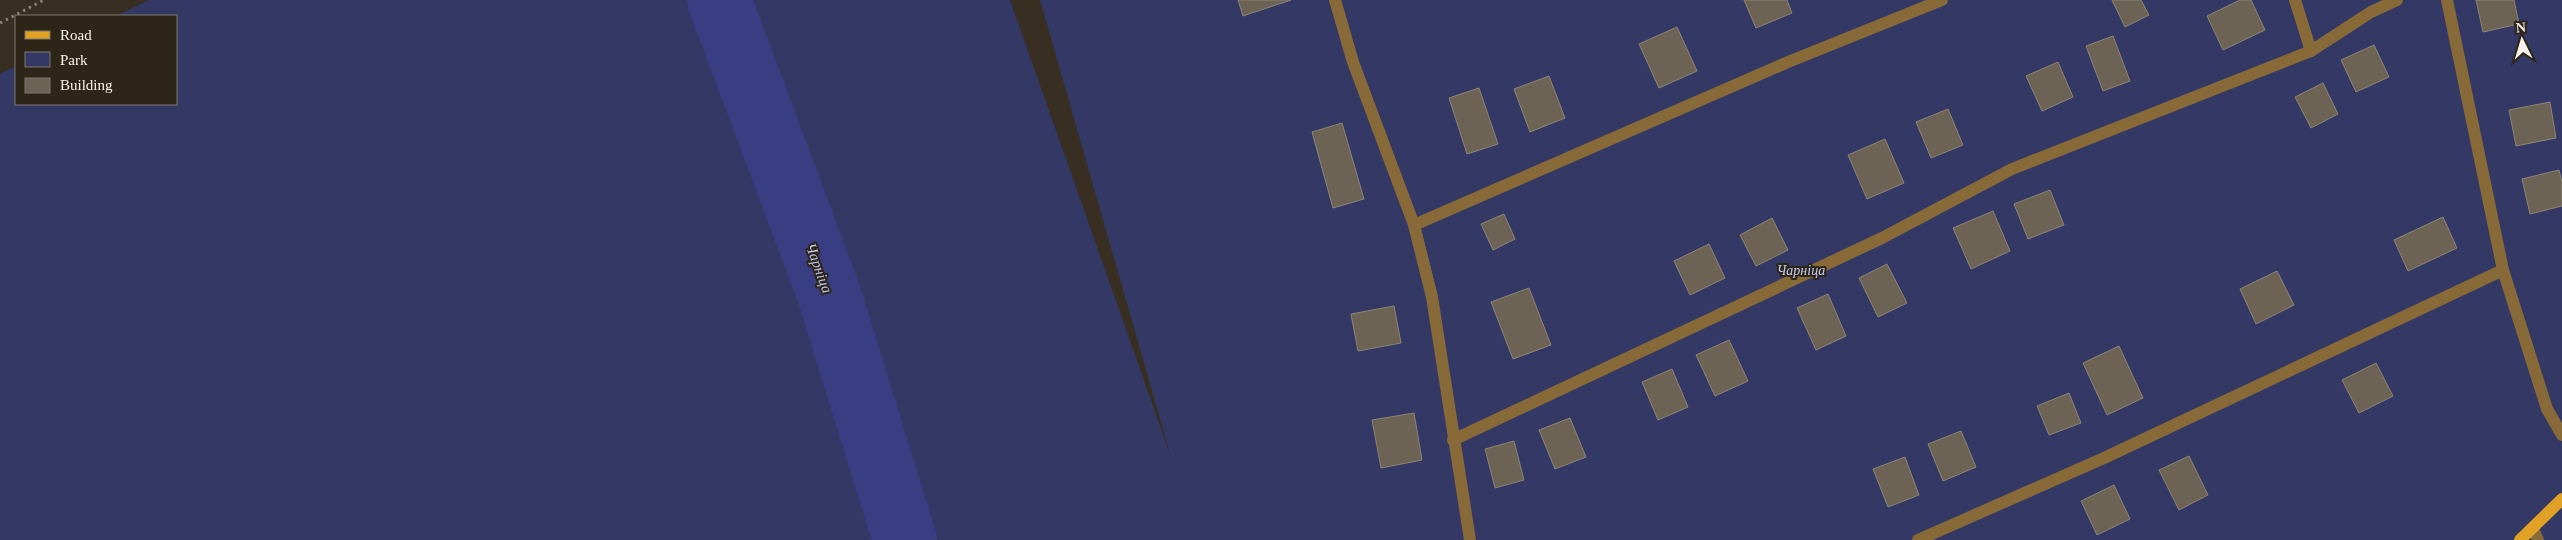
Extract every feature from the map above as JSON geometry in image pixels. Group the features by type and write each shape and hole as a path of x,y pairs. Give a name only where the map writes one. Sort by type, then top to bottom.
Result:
{"main road":[{"path":"2520,540 2536,534 2562,499"}],"lane":[{"path":"1336,0 1353,62 1414,225 1432,297 1470,540"},
{"path":"1414,225 1788,62 1942,0"},
{"path":"2295,0 2311,51"},
{"path":"1453,440 1882,238 2012,170 2311,51 2371,12 2397,0"},
{"path":"2447,0 2503,270 2547,409 2562,435"},
{"path":"1918,540 2104,458 2503,270"}],"path":[{"path":"16,15 44,0"},
{"path":"0,24 15,16"}],"green space":[{"path":"149,0 1010,0 1171,457 1040,0 2562,0 2562,540 0,540 0,74 15,66 15,105 178,105 178,15 118,15"}],"building":[{"path":"1238,0 1291,0 1243,16"},
{"path":"1744,0 1787,0 1792,13 1756,28"},
{"path":"2112,0 2141,0 2149,15 2125,27"},
{"path":"2240,0 2251,0 2265,30 2223,50 2207,16"},
{"path":"2476,0 2514,0 2519,24 2483,32"},
{"path":"1677,27 1697,71 1659,88 1639,44"},
{"path":"2113,36 2130,81 2103,91 2086,46"},
{"path":"2374,45 2389,77 2356,92 2341,60"},
{"path":"2058,62 2073,97 2042,111 2026,76"},
{"path":"1549,76 1565,118 1530,132 1514,89"},
{"path":"2323,83 2338,114 2311,128 2295,97"},
{"path":"1479,88 1498,144 1467,154 1449,98"},
{"path":"2550,102 2556,138 2516,146 2509,110"},
{"path":"1948,109 1963,145 1931,158 1916,122"},
{"path":"1342,123 1364,199 1333,208 1312,132"},
{"path":"1885,139 1904,183 1867,199 1848,155"},
{"path":"2559,170 2562,182 2562,206 2530,214 2522,179"},
{"path":"2050,190 2064,225 2028,239 2014,204"},
{"path":"1993,211 2010,251 1971,269 1953,228"},
{"path":"1504,214 1515,239 1493,250 1481,224"},
{"path":"2443,217 2457,248 2408,271 2394,240"},
{"path":"1772,218 1788,250 1756,266 1740,235"},
{"path":"1709,244 1725,278 1690,295 1674,261"},
{"path":"1887,264 1907,303 1878,317 1859,278"},
{"path":"2277,271 2294,305 2256,324 2240,289"},
{"path":"1529,288 1551,345 1513,359 1491,302"},
{"path":"1828,294 1846,336 1816,350 1797,308"},
{"path":"1394,306 1401,343 1358,351 1351,314"},
{"path":"1729,340 1748,381 1715,396 1696,355"},
{"path":"2119,346 2143,398 2107,415 2083,363"},
{"path":"2376,363 2393,396 2359,413 2342,380"},
{"path":"1672,369 1688,407 1658,420 1642,382"},
{"path":"2069,393 2081,423 2049,435 2037,406"},
{"path":"1414,413 1422,460 1381,468 1372,420"},
{"path":"1570,418 1586,457 1555,469 1539,430"},
{"path":"1961,431 1976,467 1943,481 1928,444"},
{"path":"1514,441 1524,480 1495,488 1485,449"},
{"path":"2189,456 2208,495 2179,510 2159,470"},
{"path":"1905,457 1919,495 1888,507 1873,469"},
{"path":"2114,485 2130,519 2097,535 2081,501"}],"waterway":[{"name":"Чарніца","path":"719,0 829,294 905,540"}]}
